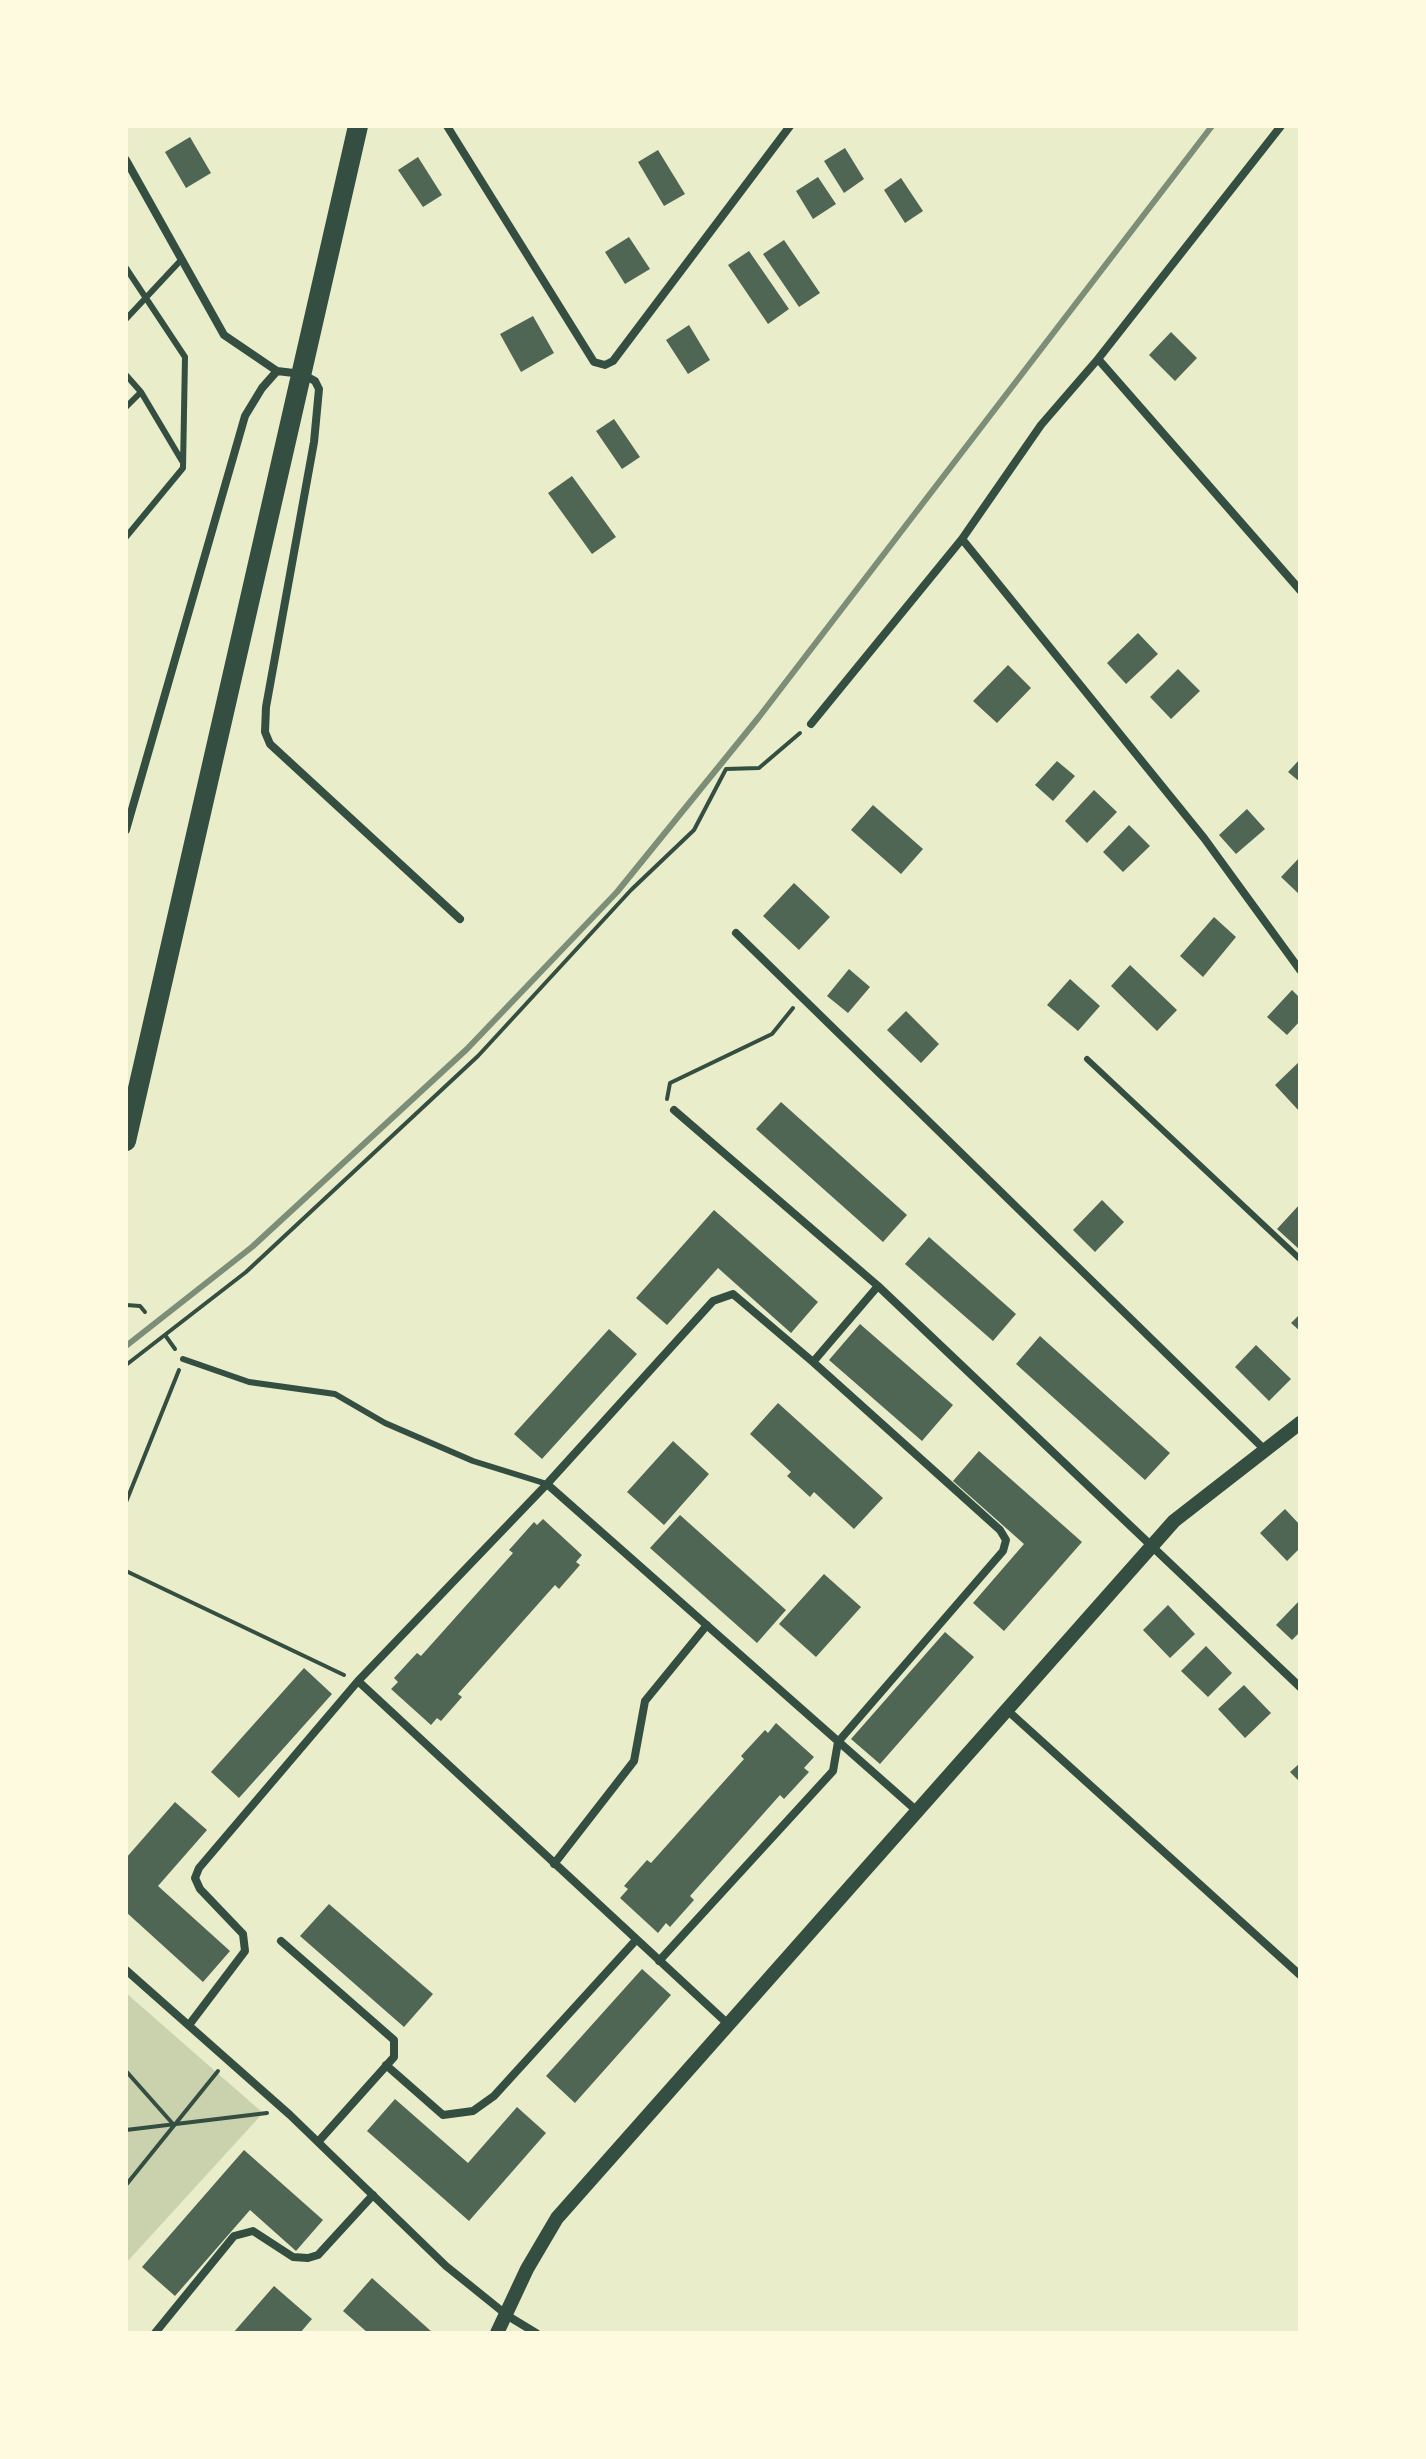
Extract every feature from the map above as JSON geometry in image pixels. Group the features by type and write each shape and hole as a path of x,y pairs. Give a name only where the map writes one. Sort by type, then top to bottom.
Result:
{"main road":[{"path":"126,1141 358,126"}],"street":[{"path":"447,126 594,362 605,365 613,361 790,126"},
{"path":"811,724 962,539 1041,425 1098,359 1281,126"},
{"path":"126,160 224,335 277,371 302,374 315,381 319,389 265,732 270,744 460,919"},
{"path":"1098,359 1300,590"},
{"path":"126,830 245,416 277,371"},
{"path":"962,539 1204,838 1300,970"},
{"path":"736,933 1265,1450"},
{"path":"674,1110 878,1286 1153,1544 1300,1687"},
{"path":"813,1362 878,1286"},
{"path":"189,2025 245,1951 243,1934 200,1889 195,1878 199,1868 358,1681 547,1484 721,1295 733,1294 1000,1530 1006,1540 1003,1551 838,1742 833,1771 659,1961"},
{"path":"497,2333 508,2316 527,2269 557,2218 728,2024 1174,1521 1300,1423"},
{"path":"547,1484 917,1811"},
{"path":"554,1864 634,1761 645,1701 707,1625"},
{"path":"358,1681 728,2024"},
{"path":"1007,1710 1300,1975"},
{"path":"386,2065 443,2115 473,2111 494,2096 636,1940"},
{"path":"281,1941 394,2040 394,2057 318,2142"},
{"path":"126,1970 285,2111 446,2266 508,2316 536,2333"},
{"path":"155,2333 234,2236 253,2231 293,2257 308,2258 318,2255 373,2195"}],"lane":[{"path":"126,319 182,259"},
{"path":"126,268 185,357 183,464 126,537"},
{"path":"126,375 141,392 183,464"},
{"path":"126,407 141,392"},
{"path":"1087,1059 1300,1259"},
{"path":"183,1359 249,1382 335,1394 385,1423 473,1461 547,1484"}],"path":[{"path":"126,1365 246,1272 478,1056 631,890 694,830 726,769 759,768 811,724"},
{"path":"674,1110 666,1102 670,1083 772,1034 802,997"},
{"path":"126,1305 140,1306 145,1312"},
{"path":"126,1502 183,1359"},
{"path":"126,1571 358,1681"},
{"path":"126,2185 228,2060"},
{"path":"126,2071 173,2124"},
{"path":"126,2130 285,2111"}],"green space":[{"path":"126,1993 263,2113 126,2263"}],"building":[{"path":"190,137 211,173 186,188 165,152"},
{"path":"845,148 864,179 844,193 824,161"},
{"path":"658,150 685,194 664,206 638,162"},
{"path":"418,157 442,195 423,207 398,170"},
{"path":"818,177 836,204 813,219 796,191"},
{"path":"901,178 923,211 905,223 884,190"},
{"path":"629,237 650,269 625,284 605,252"},
{"path":"784,240 820,293 799,307 763,254"},
{"path":"749,251 789,309 768,324 728,265"},
{"path":"533,316 554,353 521,372 500,334"},
{"path":"689,325 710,360 688,374 666,340"},
{"path":"1171,332 1197,358 1175,381 1149,355"},
{"path":"614,419 640,457 622,469 596,431"},
{"path":"572,476 616,537 592,554 548,493"},
{"path":"1138,633 1158,654 1126,684 1107,663"},
{"path":"1008,665 1031,688 997,723 973,701"},
{"path":"1178,669 1200,691 1171,719 1150,697"},
{"path":"1300,759 1300,782 1288,772"},
{"path":"1057,761 1075,776 1053,801 1035,785"},
{"path":"1094,790 1117,812 1087,843 1065,821"},
{"path":"873,805 923,849 901,874 851,830"},
{"path":"1247,809 1265,829 1236,854 1219,835"},
{"path":"1129,825 1150,846 1123,872 1103,852"},
{"path":"1300,857 1300,895 1281,877"},
{"path":"794,883 830,917 799,950 763,916"},
{"path":"1214,917 1236,937 1203,977 1180,956"},
{"path":"1130,965 1177,1010 1157,1031 1111,986"},
{"path":"849,969 870,987 848,1013 827,996"},
{"path":"1070,979 1100,1006 1078,1031 1047,1005"},
{"path":"1292,990 1300,998 1300,1021 1287,1035 1267,1017"},
{"path":"906,1011 939,1044 921,1063 887,1030"},
{"path":"1300,1061 1300,1112 1275,1085"},
{"path":"781,1102 907,1215 883,1242 756,1129"},
{"path":"1102,1200 1124,1222 1095,1252 1073,1230"},
{"path":"1300,1204 1300,1250 1277,1229"},
{"path":"714,1210 818,1302 791,1333 718,1268 667,1325 636,1298"},
{"path":"929,1237 1016,1314 993,1341 905,1264"},
{"path":"1300,1314 1300,1331 1291,1323"},
{"path":"860,1324 953,1405 922,1441 829,1360"},
{"path":"609,1329 637,1354 542,1459 514,1434"},
{"path":"1040,1336 1170,1453 1145,1480 1016,1364"},
{"path":"1256,1345 1291,1379 1269,1401 1235,1367"},
{"path":"778,1403 883,1498 854,1529 814,1492 810,1497 787,1476 791,1472 750,1434"},
{"path":"673,1441 709,1474 664,1525 627,1492"},
{"path":"979,1451 1082,1542 1004,1631 973,1603 1024,1544 953,1481"},
{"path":"1285,1509 1300,1525 1300,1548 1287,1561 1260,1533"},
{"path":"680,1515 786,1610 757,1643 650,1548"},
{"path":"543,1519 582,1555 576,1562 580,1565 559,1589 555,1585 458,1694 462,1697 441,1721 437,1718 431,1725 391,1689 398,1682 394,1678 417,1653 421,1656 513,1553 509,1550 534,1522 537,1525"},
{"path":"824,1574 861,1607 816,1657 779,1624"},
{"path":"1300,1600 1300,1632 1292,1640 1276,1625"},
{"path":"1168,1605 1195,1634 1170,1658 1143,1630"},
{"path":"945,1632 974,1657 880,1764 851,1739"},
{"path":"1206,1646 1232,1673 1208,1697 1181,1671"},
{"path":"304,1668 332,1694 239,1798 211,1772"},
{"path":"1244,1685 1271,1713 1245,1738 1218,1709"},
{"path":"776,1723 814,1757 804,1768 809,1772 784,1799 780,1795 690,1896 694,1900 670,1927 666,1923 658,1933 620,1898 628,1889 624,1886 647,1860 651,1863 744,1759 741,1756 765,1730 768,1733"},
{"path":"1300,1763 1300,1782 1290,1772"},
{"path":"175,1802 207,1830 158,1886 230,1951 203,1982 126,1912 126,1858"},
{"path":"329,1904 433,1994 404,2027 300,1936"},
{"path":"642,1969 671,1995 575,2103 546,2076"},
{"path":"395,2099 468,2163 517,2107 546,2133 469,2221 367,2131"},
{"path":"244,2150 323,2220 296,2251 250,2210 175,2296 142,2267"},
{"path":"372,2278 433,2333 368,2333 343,2311"},
{"path":"274,2286 312,2319 300,2333 233,2333"}],"railway":[{"path":"126,1346 252,1247 467,1049 617,892 759,717 1212,126"}]}
